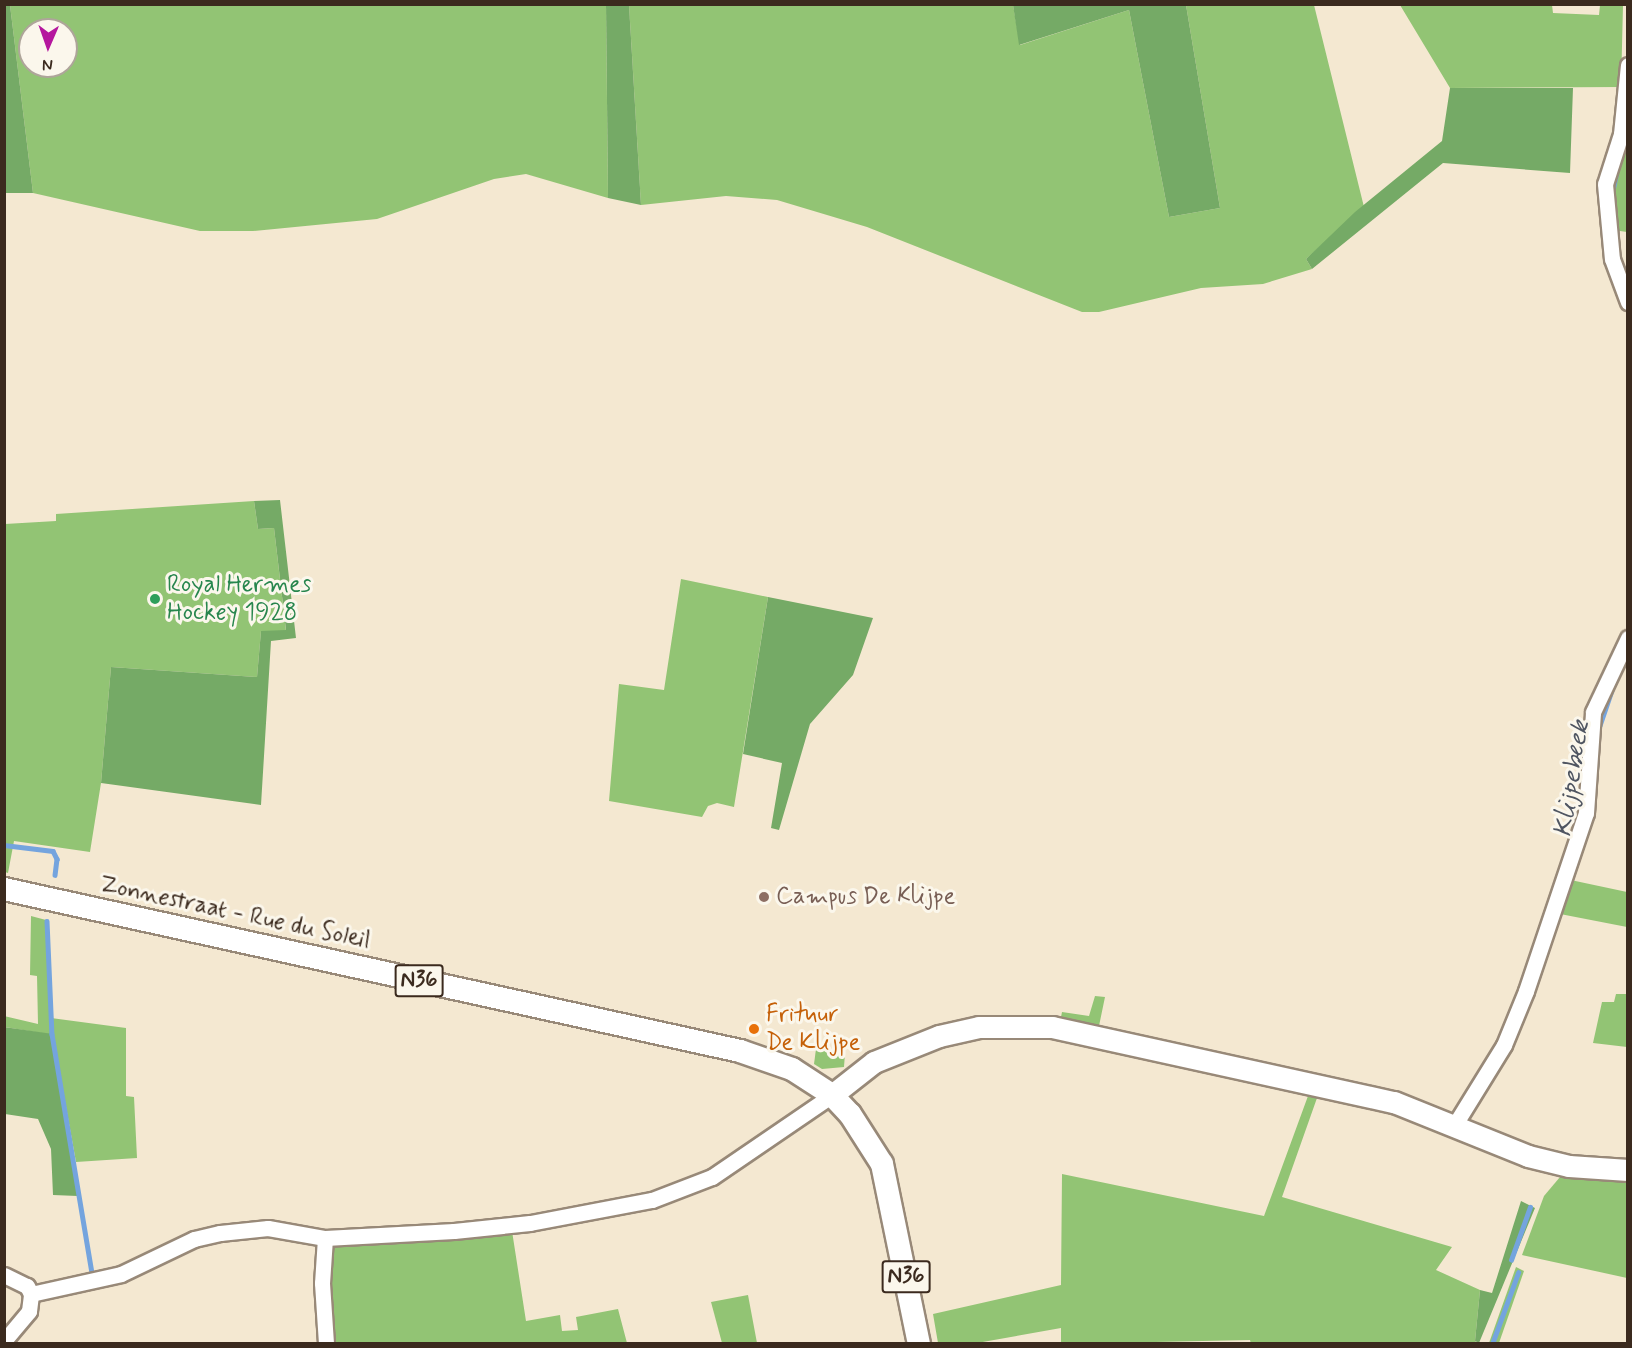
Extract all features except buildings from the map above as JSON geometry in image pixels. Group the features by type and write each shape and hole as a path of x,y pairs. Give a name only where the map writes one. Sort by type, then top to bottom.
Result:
{"main road":[{"name":"Zonnestraat - Rue du Soleil","path":"4,888 740,1051 792,1069 832,1095"},
{"name":"N36","path":"832,1095 850,1113 882,1164 919,1344"}],"street":[{"path":"1628,65 1621,134 1605,184 1612,259 1628,302"},
{"path":"1454,1126 1504,1046 1526,992 1586,813 1593,712 1628,638"},
{"path":"32,1294 122,1274 194,1239 220,1233 268,1228 326,1238 491,1228 652,1200 712,1177 832,1095 874,1062 920,1043 979,1027 1033,1026 1394,1102 1528,1156 1569,1166 1628,1170"},
{"path":"326,1238 322,1283 326,1344"},
{"path":"4,1275 27,1286 32,1294 29,1311 4,1341"}],"green space":[{"path":"10,4 33,193 5,193 4,5"},
{"path":"10,5 606,5 608,198 526,174 494,179 377,219 253,231 200,231 33,193 19,78 78,78 78,18 18,18 18,70"},
{"path":"606,5 629,5 641,205 608,198"},
{"path":"629,5 1013,5 1020,45 1129,10 1169,217 1220,208 1186,5 1314,5 1364,207 1306,259 1312,269 1263,284 1201,288 1099,312 1082,312 867,227 777,200 726,196 641,205"},
{"path":"1013,5 1186,5 1220,208 1169,217 1129,10 1019,45"},
{"path":"1400,5 1552,5 1553,13 1599,15 1600,5 1623,5 1621,87 1450,88"},
{"path":"1450,88 1573,88 1570,173 1443,163 1312,269 1306,259 1355,212 1442,141"},
{"path":"1627,103 1627,232 1613,230 1610,182"},
{"path":"280,500 296,638 271,641 261,805 101,783 111,667 257,677 261,631 286,630 274,528 258,529 254,501"},
{"path":"254,501 258,529 274,528 286,631 261,631 257,677 111,667 101,783 90,852 14,841 8,873 5,872 5,524 56,521 56,514"},
{"path":"681,579 768,597 734,807 717,803 708,806 702,817 609,801 619,684 664,690"},
{"path":"768,597 873,618 853,675 810,724 779,830 771,828 782,763 743,754"},
{"path":"1566,879 1627,892 1627,927 1555,913"},
{"path":"31,916 46,920 51,1018 126,1028 126,1096 134,1097 137,1158 76,1162 53,1035 5,1027 4,1016 38,1024 37,976 30,975"},
{"path":"1616,994 1627,994 1627,1047 1593,1043 1602,1002 1614,1002"},
{"path":"1095,996 1105,997 1099,1026 1061,1017 1062,1012 1089,1016"},
{"path":"4,1027 53,1034 78,1196 53,1195 51,1149 38,1119 5,1114"},
{"path":"816,1049 845,1053 844,1067 822,1069 814,1064"},
{"path":"1308,1096 1317,1098 1282,1197 1452,1247 1436,1270 1480,1290 1475,1341 1479,1344 1251,1344 1250,1340 1061,1344 1061,1328 977,1343 938,1343 933,1314 1061,1285 1062,1174 1264,1216"},
{"path":"1560,1177 1627,1180 1627,1278 1522,1255 1544,1196"},
{"path":"1521,1201 1535,1208 1479,1343 1475,1341 1480,1290 1492,1293"},
{"path":"512,1231 526,1321 560,1315 562,1331 578,1330 576,1317 618,1309 627,1343 328,1344 329,1248 337,1243"},
{"path":"1516,1267 1524,1271 1499,1343 1489,1343"},
{"path":"748,1295 757,1343 722,1343 711,1302"}],"waterway":[{"name":"Klijpebeek","path":"1612,193 1616,174"},
{"name":"Klijpebeek","path":"1599,727 1612,689"},
{"name":"Klijpebeek","path":"1593,807 1597,756"},
{"path":"4,845 53,851 57,859 55,875"},
{"path":"47,921 52,1034 92,1273"},
{"name":"Klijpebeek","path":"1511,1260 1530,1207"},
{"name":"Klijpebeek","path":"1492,1344 1518,1273"}],"place":[{"name":"Royal Hermes Hockey 1928","path":"155,599"},
{"name":"Campus De Klijpe","path":"764,897"},
{"name":"Frituur De Klijpe","path":"754,1029"}]}
